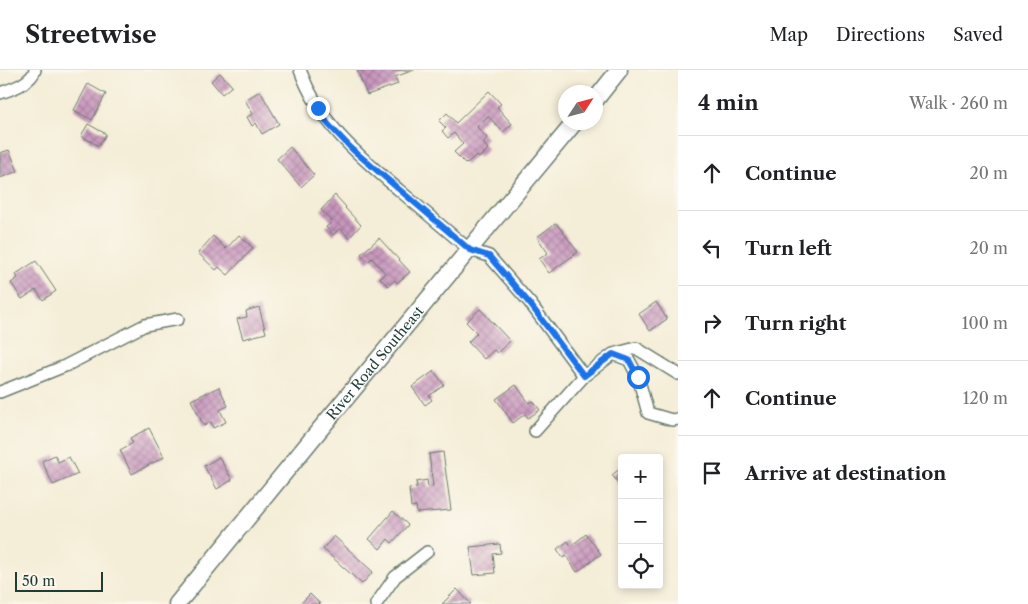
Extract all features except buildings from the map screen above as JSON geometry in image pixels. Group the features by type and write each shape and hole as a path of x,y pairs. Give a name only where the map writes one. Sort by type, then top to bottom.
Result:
{"main road":[{"path":"603,89 619,70"},
{"name":"River Road Southeast","path":"177,604 568,130"}],"street":[{"path":"0,93 25,82 31,78 35,70"},
{"path":"300,70 308,91 318,108 340,137 374,169 470,250 489,256 530,304 584,376"},
{"path":"0,392 65,366 145,325 178,319"},
{"path":"535,430 584,376 613,354 636,348 678,374"},
{"path":"613,354 629,360 638,377 648,413 672,420 678,419"},
{"path":"376,604 395,577 427,552"}],"route":[{"path":"318,108 328,124 374,169 470,250 489,256 530,304 584,376 613,354 629,360 638,377"}]}
